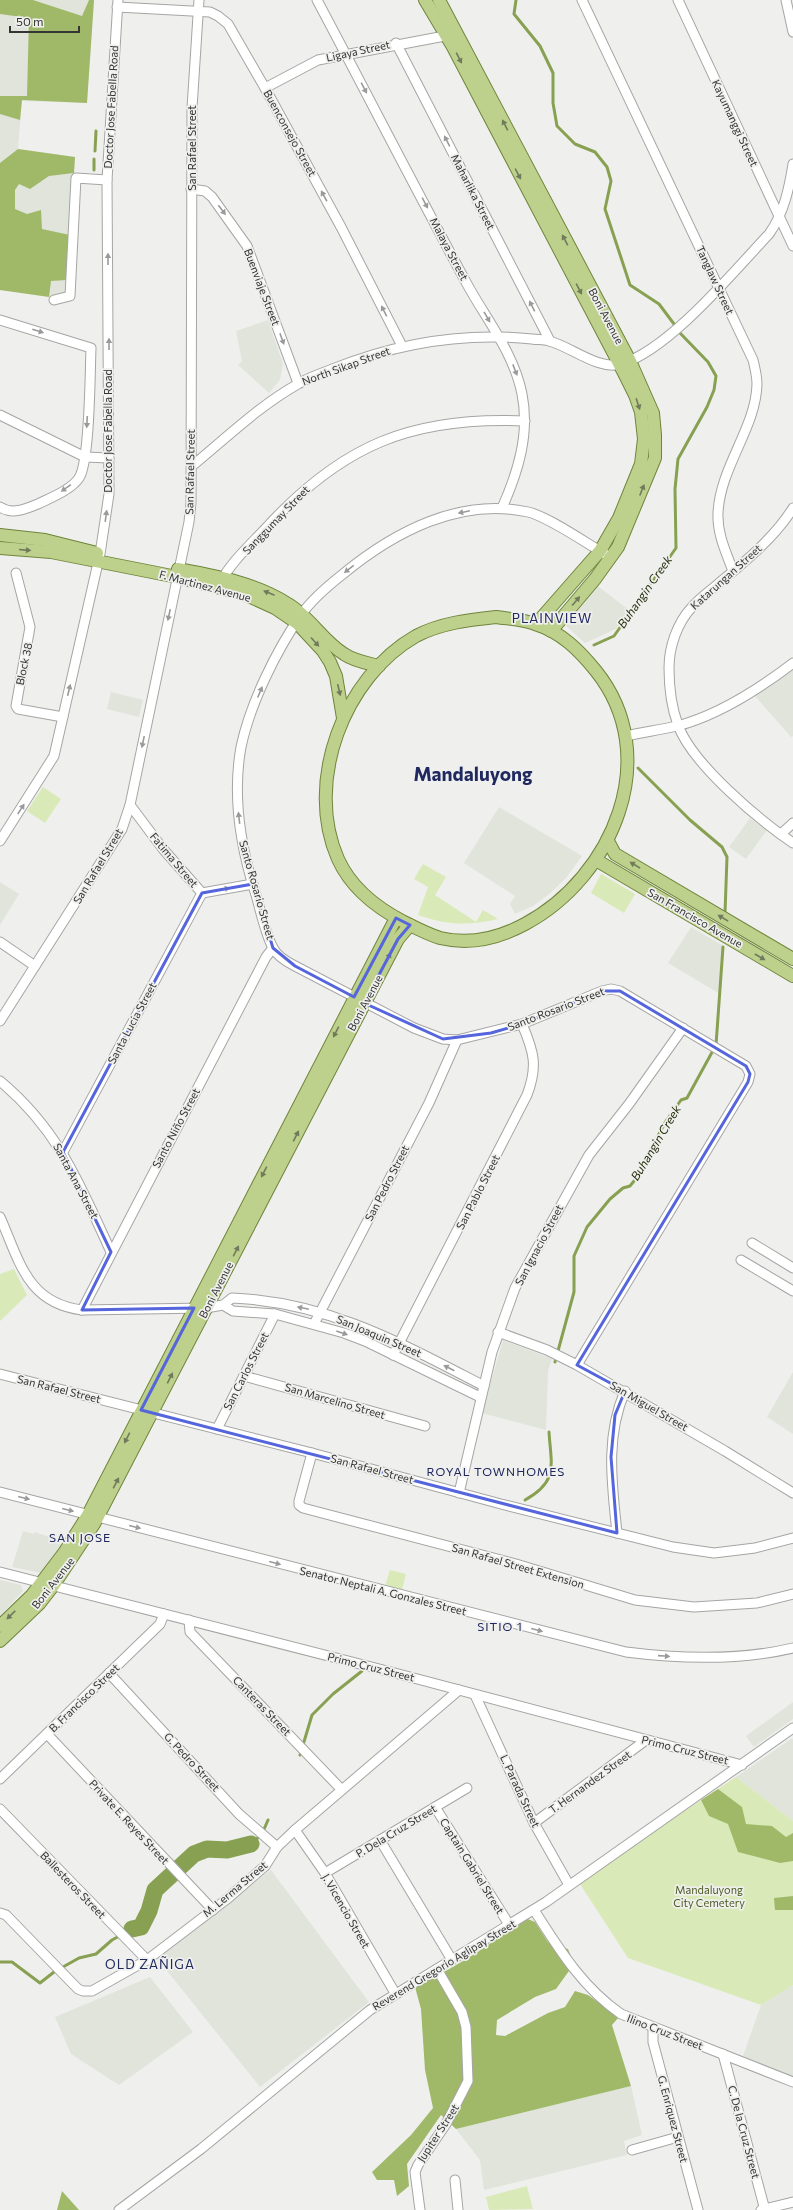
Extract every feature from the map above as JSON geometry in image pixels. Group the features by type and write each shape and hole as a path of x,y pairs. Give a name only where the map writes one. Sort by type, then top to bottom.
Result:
{"main road":[{"name":"Boni Avenue","path":"425,0 452,34"},
{"name":"Boni Avenue","path":"439,0 452,34 625,363 653,413 655,458 630,521 611,558 551,631"},
{"name":"Boni Avenue","path":"536,624 600,551 619,518 641,464 644,438 641,412 625,363"},
{"name":"F. Martinez Avenue","path":"0,535 45,540 100,558"},
{"name":"F. Martinez Avenue","path":"0,548 100,558 221,583 299,618 341,652 359,660 379,666"},
{"path":"496,617 536,624 551,631 567,640 577,649 602,678 617,703 626,736 627,774 621,804 608,841 579,883 560,901 537,917 498,936 476,940 448,939 425,933 384,911 357,887 338,859 333,845 326,808 328,772 336,737 343,718 360,688 379,666 399,648 429,630 450,623 496,617"},
{"name":"F. Martinez Avenue","path":"299,618 330,662 336,676 343,718"},
{"name":"San Francisco Avenue","path":"608,841 615,854 793,959"},
{"name":"San Francisco Avenue","path":"596,860 793,976"},
{"name":"Boni Avenue","path":"0,1641 39,1604 53,1586 93,1516 359,1000 396,918"},
{"name":"Boni Avenue","path":"359,1000 398,939 410,925"},
{"name":"Boni Avenue","path":"0,1626 32,1595 93,1516"}],"street":[{"name":"San Rafael Street","path":"0,1021 122,829 130,805 189,522 192,466 190,336 192,108 199,0"},
{"name":"Malaya Street","path":"317,0 468,285 511,358 525,407 525,421 522,455 502,508"},
{"name":"Tanglaw Street","path":"582,0 753,360 757,384 751,414 725,481 718,512 720,535 733,572"},
{"name":"Kayumanggi Street","path":"678,0 779,220 793,246"},
{"path":"786,0 793,32"},
{"name":"Buenconsejo Street","path":"118,3 198,11 218,16 228,24 265,88 341,227 402,346"},
{"name":"Doctor Jose Fabella Road","path":"0,842 54,756 100,558 109,494 108,180 118,3"},
{"name":"Ligaya Street","path":"265,88 318,60 396,43 452,34"},
{"name":"Maharlika Street","path":"396,43 550,341"},
{"path":"625,363 673,333 769,234 779,220 793,164"},
{"path":"54,300 70,296 76,178 108,180"},
{"name":"Buenviaje Street","path":"191,189 205,191 212,197 247,246 298,383"},
{"path":"0,320 91,348 85,457 78,480 58,494 32,506 15,511 0,508"},
{"name":"North Sikap Street","path":"192,466 252,415 298,383 360,358 402,346 448,338 497,335 550,341 600,363 625,363"},
{"path":"0,415 85,457 109,458"},
{"name":"Sanggumay Street","path":"221,583 254,541 296,496 324,473 368,446 430,425 463,421 525,421"},
{"name":"Santo Rosario Street","path":"577,1365 748,1082 750,1074 746,1066 620,991 611,989 602,990 522,1024 457,1040 443,1039 430,1035 359,1000 283,959 273,948 253,884 242,842 238,811 241,749 250,715 266,679 299,618 348,570 372,551 403,532 440,518 478,509 502,508 537,515 611,558"},
{"name":"Katarungan Street","path":"793,508 785,520 733,572 692,607 681,622 675,636 669,659 669,682 672,706 678,726 699,757 723,785 741,802 793,843"},
{"name":"Block 38","path":"16,573 30,627 16,706 18,709 63,717"},
{"path":"626,736 678,726 718,710 760,687 793,663"},
{"name":"Fatima Street","path":"130,805 163,849 202,893 253,884"},
{"path":"781,834 793,823"},
{"name":"Santa Lucia Street","path":"63,1152 202,893"},
{"path":"0,942 36,966"},
{"name":"Santo Niño Street","path":"82,1310 266,957 273,948"},
{"name":"San Pablo Street","path":"393,1355 527,1095 534,1075 534,1068 533,1054 522,1024"},
{"name":"San Ignacio Street","path":"459,1493 480,1397 498,1332 522,1275 589,1155 629,1104 683,1028"},
{"name":"San Pedro Street","path":"314,1324 429,1103 457,1040"},
{"name":"Santa Ana Street","path":"0,1082 23,1100 46,1127 63,1152 111,1252"},
{"name":"San Joaquin Street","path":"0,1217 23,1270 34,1288 51,1302 68,1308 82,1310 200,1308 223,1305 232,1298 259,1300 320,1312 349,1321 400,1343 484,1386"},
{"path":"752,1243 793,1268"},
{"path":"741,1260 793,1291"},
{"name":"San Joaquin Street","path":"223,1305 233,1311 275,1314 314,1324 365,1341 480,1397"},
{"name":"San Carlos Street","path":"217,1429 275,1314"},
{"name":"San Miguel Street","path":"498,1332 557,1354 625,1391 793,1494"},
{"name":"San Rafael Street","path":"0,1374 673,1547 714,1553 755,1548 793,1538"},
{"name":"San Marcelino Street","path":"244,1376 425,1426"},
{"path":"617,1533 611,1457 615,1415 625,1391"},
{"name":"San Rafael Street Extension","path":"312,1453 299,1501 299,1505 303,1508 516,1564 635,1600 694,1607 758,1603 793,1594"},
{"name":"Senator Neptali A. Gonzales Street","path":"0,1492 626,1652 690,1658 746,1656 793,1648"},
{"name":"Primo Cruz Street","path":"0,1572 391,1672 742,1765"},
{"name":"B. Francisco Street","path":"0,1779 160,1624 164,1614"},
{"name":"Canteras Street","path":"189,1620 190,1632 341,1789"},
{"name":"G. Pedro Street","path":"109,1673 239,1814 277,1847"},
{"name":"M. Lerma Street","path":"0,1913 6,1915 78,1988 83,1991 92,1991 147,1960 212,1910 265,1866 277,1847 294,1830 459,1690"},
{"name":"L. Parada Street","path":"475,1695 534,1823 569,1885"},
{"name":"Reverend Gregorio Aglipay Street","path":"119,2210 201,2149 354,2022 395,1993 510,1926 534,1910 793,1728"},
{"name":"Private E. Reyes Street","path":"47,1734 212,1910"},
{"name":"T. Hernandez Street","path":"534,1823 646,1740"},
{"name":"P. Dela Cruz Street","path":"325,1873 467,1788"},
{"name":"Captain Gabriel Street","path":"435,1807 510,1926"},
{"name":"Ballesteros Street","path":"0,1809 147,1960"},
{"name":"J. Vicencio Street","path":"294,1830 325,1873 395,1993"},
{"path":"380,1840 452,1960"},
{"name":"Ilino Cruz Street","path":"534,1910 579,1978 604,2002 621,2014 653,2028 793,2082"},
{"name":"Jupiter Street","path":"420,2210 415,2172 418,2165 453,2112 462,2095 469,2076 466,2026 462,2012 437,1969"},
{"name":"G. Enriquez Street","path":"653,2028 653,2042 698,2210"},
{"name":"C. De la Cruz Street","path":"723,2054 763,2210"},
{"path":"632,2150 678,2137"},
{"path":"455,2180 458,2210"},
{"path":"763,2210 793,2202"}],"highlighted area":[{"path":"253,884 273,948 295,966 354,997 396,918 410,925 398,939 364,1003 443,1039 491,1033 522,1024 602,991 620,991 746,1066 750,1074 748,1082 577,1365 625,1391 615,1415 611,1457 617,1533 141,1410 194,1308 82,1310 111,1252 63,1152 202,893"}],"shaded area":[{"path":"0,0 94,0 87,103 22,101 18,149 75,157 66,299 0,290"},
{"path":"268,320 283,364 280,380 269,393 238,365 242,361 236,331"},
{"path":"595,584 629,610 616,629 585,643 563,623"},
{"path":"793,670 793,736 791,737 754,695"},
{"path":"111,692 143,700 139,717 107,709"},
{"path":"499,807 582,856 566,878 548,895 533,906 515,914 510,904 515,896 464,863"},
{"path":"750,818 767,830 746,859 729,847"},
{"path":"0,882 19,894 0,925"},
{"path":"691,927 722,945 720,994 668,963"},
{"path":"503,1340 552,1359 548,1371 546,1430 482,1413"},
{"path":"793,1372 793,1434 767,1417"},
{"path":"23,1531 34,1534 35,1532 50,1537 62,1546 41,1573 12,1567"},
{"path":"0,1580 21,1585 23,1591 0,1616"},
{"path":"793,1702 793,1719 754,1747 746,1736"},
{"path":"793,1739 793,1821 736,1777"},
{"path":"271,1870 369,2002 260,2087 156,1957"},
{"path":"150,1977 193,2032 119,2085 71,2054 55,2017"},
{"path":"793,1985 793,2077 743,2056 761,2005"},
{"path":"631,2086 642,2135 624,2141 627,2155 484,2190 480,2160 456,2129"}],"green space":[{"path":"0,0 33,0 82,16 89,0 94,0 87,103 22,100 20,120 0,114 0,96 27,96 29,18 0,14"},
{"path":"18,149 75,157 74,173 49,176 30,189 19,184 15,190 15,209 27,214 41,210 42,229 70,235 67,280 51,281 49,297 0,290 0,163"},
{"path":"43,787 61,799 45,823 27,811"},
{"path":"423,864 446,877 435,895 476,922 483,910 498,919 477,923 448,923 418,915 428,887 414,879"},
{"path":"601,874 635,894 624,913 591,893"},
{"path":"14,1269 27,1295 0,1321 0,1274"},
{"path":"390,1570 406,1574 402,1590 385,1586"},
{"name":"Mandaluyong City Cemetery","path":"736,1777 793,1821 793,1985 761,2005 628,1958 580,1884 665,1824"},
{"path":"718,1789 742,1807 746,1824 772,1826 786,1837 793,1833 793,1861 780,1863 738,1852 728,1824 709,1816 701,1800"},
{"path":"793,1896 793,1910 775,1910 774,1898"},
{"path":"523,1917 535,1922 548,1942 568,1949 574,1964 556,1989 535,1997 497,2020 496,2035 505,2036 548,2013 565,2007 575,1991 588,1995 619,2017 612,2025 631,2086 456,2129 441,2115 407,2164 409,2186 397,2196 394,2180 377,2180 372,2172 411,2135 433,2108 425,2070 421,2009 415,1987 458,1964 485,1947"},
{"path":"527,2186 533,2209 489,2210 486,2197"},
{"path":"62,2191 79,2210 57,2210"}],"waterway":[{"name":"Buhangin Creek","path":"516,0 514,14 540,46 553,73 553,103 557,126 575,144 595,152 607,167 611,181 605,209 630,285 659,304 674,324"},
{"path":"95,151 96,131"},
{"path":"94,159 94,170"},
{"name":"Buhangin Creek","path":"594,645 614,636 676,548 675,489 678,459 707,407 714,390 716,376 708,362 680,333"},
{"name":"Buhangin Creek","path":"638,768 690,820 722,847 727,857 725,913"},
{"name":"Buhangin Creek","path":"555,1362 574,1292 574,1256 587,1227 610,1199 623,1188 630,1186 642,1171 648,1154 666,1121 681,1100 687,1098 716,1045 723,947"},
{"name":"Buhangin Creek","path":"525,1500 536,1493 548,1479 551,1463 549,1432"},
{"name":"Buhangin Creek","path":"300,1755 312,1715 333,1694 362,1671"},
{"path":"251,1844 262,1834 268,1820"},
{"name":"Buhangin Creek","path":"132,1929 141,1927 149,1911 155,1890 194,1854 207,1849 227,1850 251,1844"},
{"name":"Buhangin Creek","path":"0,1962 12,1962 40,1983 54,1972 79,1958 96,1954 112,1940 132,1929"}],"district":[{"name":"PLAINVIEW","path":"552,618"},
{"name":"Mandaluyong","path":"473,774"},
{"name":"ROYAL TOWNHOMES","path":"496,1472"},
{"name":"SAN JOSE","path":"80,1538"},
{"name":"SITIO 1","path":"500,1627"},
{"name":"OLD ZAÑIGA","path":"150,1964"}]}
